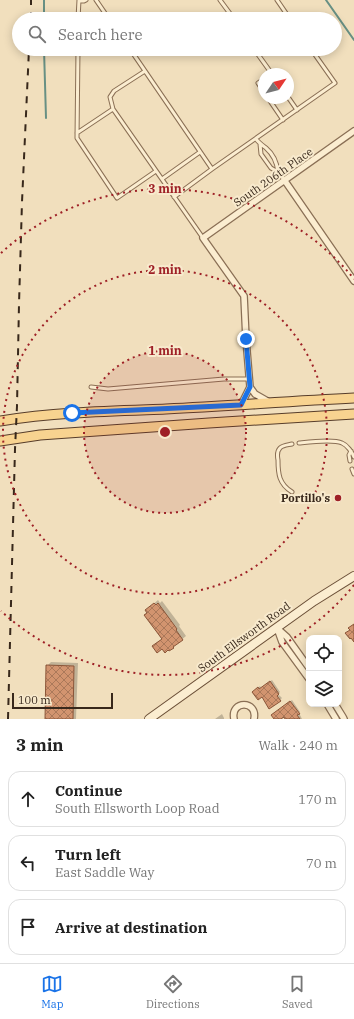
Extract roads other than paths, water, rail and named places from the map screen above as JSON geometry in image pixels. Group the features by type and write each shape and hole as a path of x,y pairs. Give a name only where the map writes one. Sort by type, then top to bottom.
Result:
{"main road":[{"path":"0,421 72,413 354,398"},
{"path":"0,441 48,435 209,422 354,414"}],"street":[{"name":"South 206th Place","path":"203,238 354,131"},
{"path":"285,181 354,281"},
{"path":"203,238 244,296 250,387 241,405"},
{"path":"250,387 255,394 269,402"},
{"name":"South Ellsworth Road","path":"149,719 314,601 354,576"},
{"path":"277,628 287,637 306,664"},
{"path":"277,628 282,642 306,675"},
{"path":"234,719 234,710 243,704 252,709 254,712 254,719"},
{"path":"329,707 336,719"},
{"path":"337,707 344,719"}],"lane":[{"path":"78,12 78,1 86,0"},
{"path":"96,0 105,12"},
{"path":"220,0 229,12"},
{"path":"277,0 285,12"},
{"path":"78,56 77,138 117,198 156,171"},
{"path":"135,56 212,169"},
{"path":"259,56 268,68"},
{"path":"174,197 334,83 316,56"},
{"path":"145,71 114,91 110,97 113,109 203,238"},
{"path":"272,104 283,120"},
{"path":"293,104 297,110"},
{"path":"77,133 113,109"},
{"path":"256,139 268,150 277,163 278,172"},
{"path":"260,144 261,154 271,168 278,172 285,181"},
{"path":"162,179 200,152"},
{"path":"91,387 108,389 224,379 250,379"},
{"path":"299,443 330,441 342,443 351,451 354,457"},
{"path":"292,444 282,446 277,453 278,474 287,489 292,492"},
{"path":"350,461 349,455 351,451"},
{"path":"352,469 354,474"}],"waterway":[{"path":"44,0 44,12"},
{"path":"326,0 334,12"},
{"path":"342,23 354,40"},
{"path":"44,56 46,118"}],"railway":[{"path":"31,0 31,12"},
{"path":"8,719 22,202 29,56"}],"place":[{"name":"Portillo's","path":"338,498"}]}
